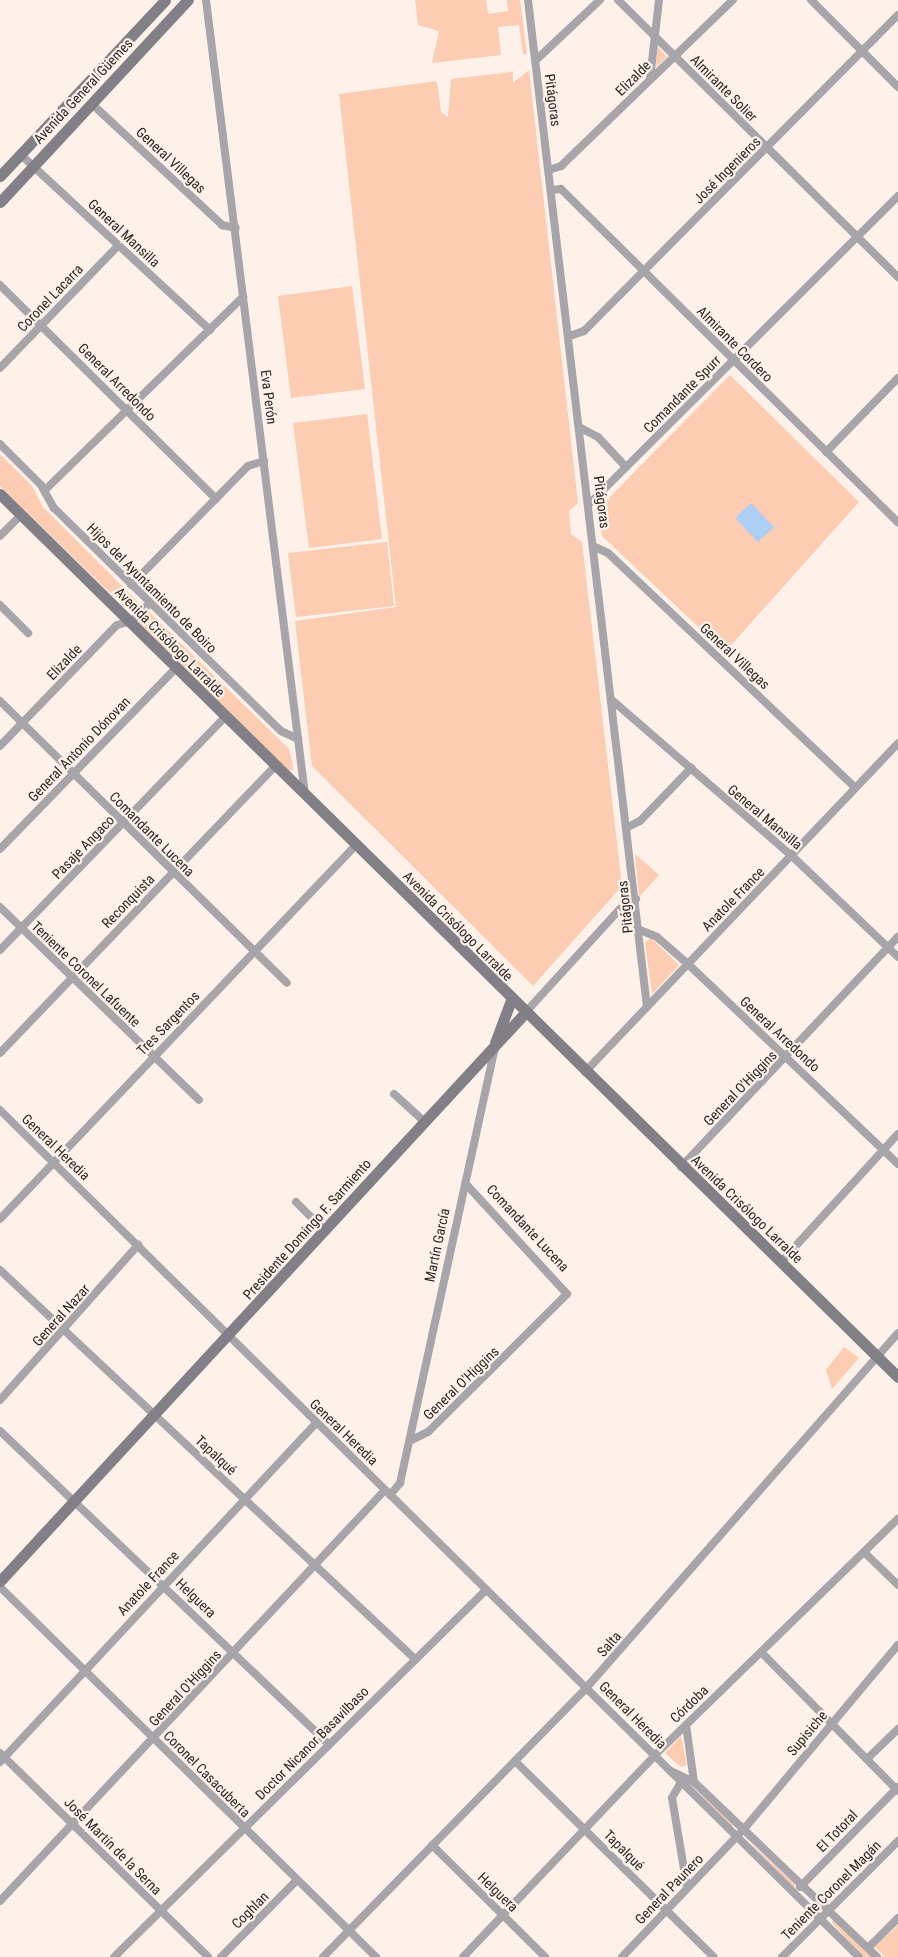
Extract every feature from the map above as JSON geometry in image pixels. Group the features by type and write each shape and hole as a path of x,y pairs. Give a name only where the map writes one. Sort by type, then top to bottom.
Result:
{"main road":[{"name":"Avenida General Güemes","path":"0,176 165,0"},
{"name":"Avenida General Güemes","path":"0,202 188,0"},
{"name":"Avenida Crisólogo Larralde","path":"0,494 511,1000 526,1011 681,1167 898,1376"},
{"name":"Martín García","path":"495,1045 511,1000"},
{"name":"Presidente Domingo F. Sarmiento","path":"0,1581 230,1336 526,1011"}],"street":[{"name":"Eva Perón","path":"206,0 236,228 305,797"},
{"name":"Pitágoras","path":"528,0 595,547 640,930 647,1007"},
{"path":"536,60 600,0"},
{"name":"Almirante Solier","path":"618,0 898,278"},
{"path":"650,78 659,0"},
{"name":"Elizalde","path":"549,170 561,166 650,78 734,0"},
{"path":"811,0 898,87"},
{"name":"José Ingenieros","path":"570,336 584,331 898,15"},
{"name":"General Villegas","path":"92,104 222,225 236,228"},
{"name":"General Mansilla","path":"20,154 210,330"},
{"name":"Almirante Cordero","path":"552,190 561,189 898,523"},
{"name":"Comandante Spurr","path":"589,504 898,196"},
{"name":"Coronel Lacarra","path":"0,368 118,246"},
{"name":"General Arredondo","path":"0,285 43,325 216,499"},
{"path":"45,490 243,297"},
{"path":"826,452 898,378"},
{"path":"580,428 598,437 626,467"},
{"name":"Hijos del Ayuntamiento de Boiro","path":"0,444 45,490 54,508 131,585 281,731 298,739"},
{"path":"131,585 248,466 264,461"},
{"path":"0,536 21,514"},
{"name":"General Villegas","path":"595,547 608,554 855,787"},
{"name":"Elizalde","path":"0,746 117,625 128,621 150,603"},
{"path":"0,605 28,633"},
{"name":"General Antonio Dónovan","path":"0,849 176,668"},
{"name":"General Mansilla","path":"613,700 792,856 898,957"},
{"name":"Comandante Lucena","path":"0,702 287,983"},
{"name":"Pasaje Angaco","path":"0,950 224,717"},
{"name":"Anatole France","path":"585,1072 792,856 898,742"},
{"name":"Reconquista","path":"0,1053 274,767"},
{"path":"628,827 640,821 691,768"},
{"name":"Tres Sargentos","path":"0,1218 355,846"},
{"name":"Presidente Domingo F. Sarmiento","path":"526,1011 620,909 636,899"},
{"name":"Teniente Coronel Lafuente","path":"0,907 199,1100"},
{"name":"General Arredondo","path":"640,930 657,937 688,964 898,1164"},
{"name":"General O'Higgins","path":"681,1167 898,937"},
{"name":"Martín García","path":"388,1492 400,1483 495,1045"},
{"path":"394,1094 425,1122"},
{"name":"General Heredia","path":"0,1110 486,1590 656,1754 680,1784 859,1957"},
{"path":"781,1262 898,1134"},
{"name":"Comandante Lucena","path":"466,1184 567,1294"},
{"path":"296,1202 326,1231"},
{"name":"General Nazar","path":"0,1400 66,1330 138,1245"},
{"name":"Tapalqué","path":"0,1270 316,1564 415,1659"},
{"name":"General O'Higgins","path":"410,1441 428,1432 567,1294"},
{"name":"Salta","path":"322,1957 587,1687 898,1333"},
{"name":"Anatole France","path":"1,1757 316,1423"},
{"name":"Helguera","path":"0,1431 75,1500 328,1744"},
{"name":"General O'Higgins","path":"0,1901 235,1653 316,1564 388,1492"},
{"name":"Córdoba","path":"463,1957 656,1754 898,1519"},
{"path":"864,1552 898,1585"},
{"name":"Coronel Casacuberta","path":"0,1587 376,1957"},
{"name":"Doctor Nicanor Basavilbaso","path":"114,1957 486,1590"},
{"name":"Supisiche","path":"735,1838 898,1645"},
{"path":"761,1652 897,1789"},
{"path":"686,1725 694,1782"},
{"path":"867,1759 898,1729"},
{"name":"José Martín de la Serna","path":"1,1757 74,1824 208,1957"},
{"name":"Tapalqué","path":"515,1761 714,1957"},
{"name":"General Heredia","path":"671,1771 694,1782 877,1957"},
{"path":"680,1784 672,1798 687,1887"},
{"name":"El Totoral","path":"794,1894 897,1789"},
{"name":"General Paunero","path":"622,1957 735,1838"},
{"name":"Teniente Coronel Magán","path":"782,1957 898,1841"},
{"name":"Helguera","path":"432,1845 545,1957"},
{"name":"Coghlan","path":"221,1957 297,1880"},
{"path":"868,1948 898,1918"}],"shaded area":[{"path":"415,0 486,0 488,14 508,11 507,0 520,0 527,54 523,54 519,25 498,27 501,55 432,63 439,31 418,25"},
{"path":"658,47 667,57 656,67 656,63"},
{"path":"529,70 578,503 569,511 571,534 582,542 622,886 533,986 312,766 295,621 396,607 339,94 437,81 441,112 448,117 451,79 513,72 513,83"},
{"path":"352,286 365,389 291,398 278,296"},
{"path":"730,375 859,502 725,652 602,536 598,509"},
{"path":"367,414 382,539 309,548 293,423"},
{"path":"0,454 32,486 43,507 142,606 133,615 0,486"},
{"path":"387,542 394,606 296,617 288,553"},
{"path":"148,611 289,749 294,770 288,770 138,623"},
{"path":"635,854 659,875 639,897"},
{"path":"651,938 679,965 652,994 645,942"},
{"path":"844,1347 859,1358 832,1389 826,1370"},
{"path":"681,1736 687,1765 681,1767 665,1753"},
{"path":"681,1777 732,1823 733,1827 731,1828"},
{"path":"747,1840 795,1884 795,1886 793,1887"},
{"path":"831,1921 835,1921 873,1957 862,1957"},
{"path":"898,1925 898,1957 885,1957 875,1947"}],"water":[{"path":"751,503 774,527 758,542 735,518"}]}
